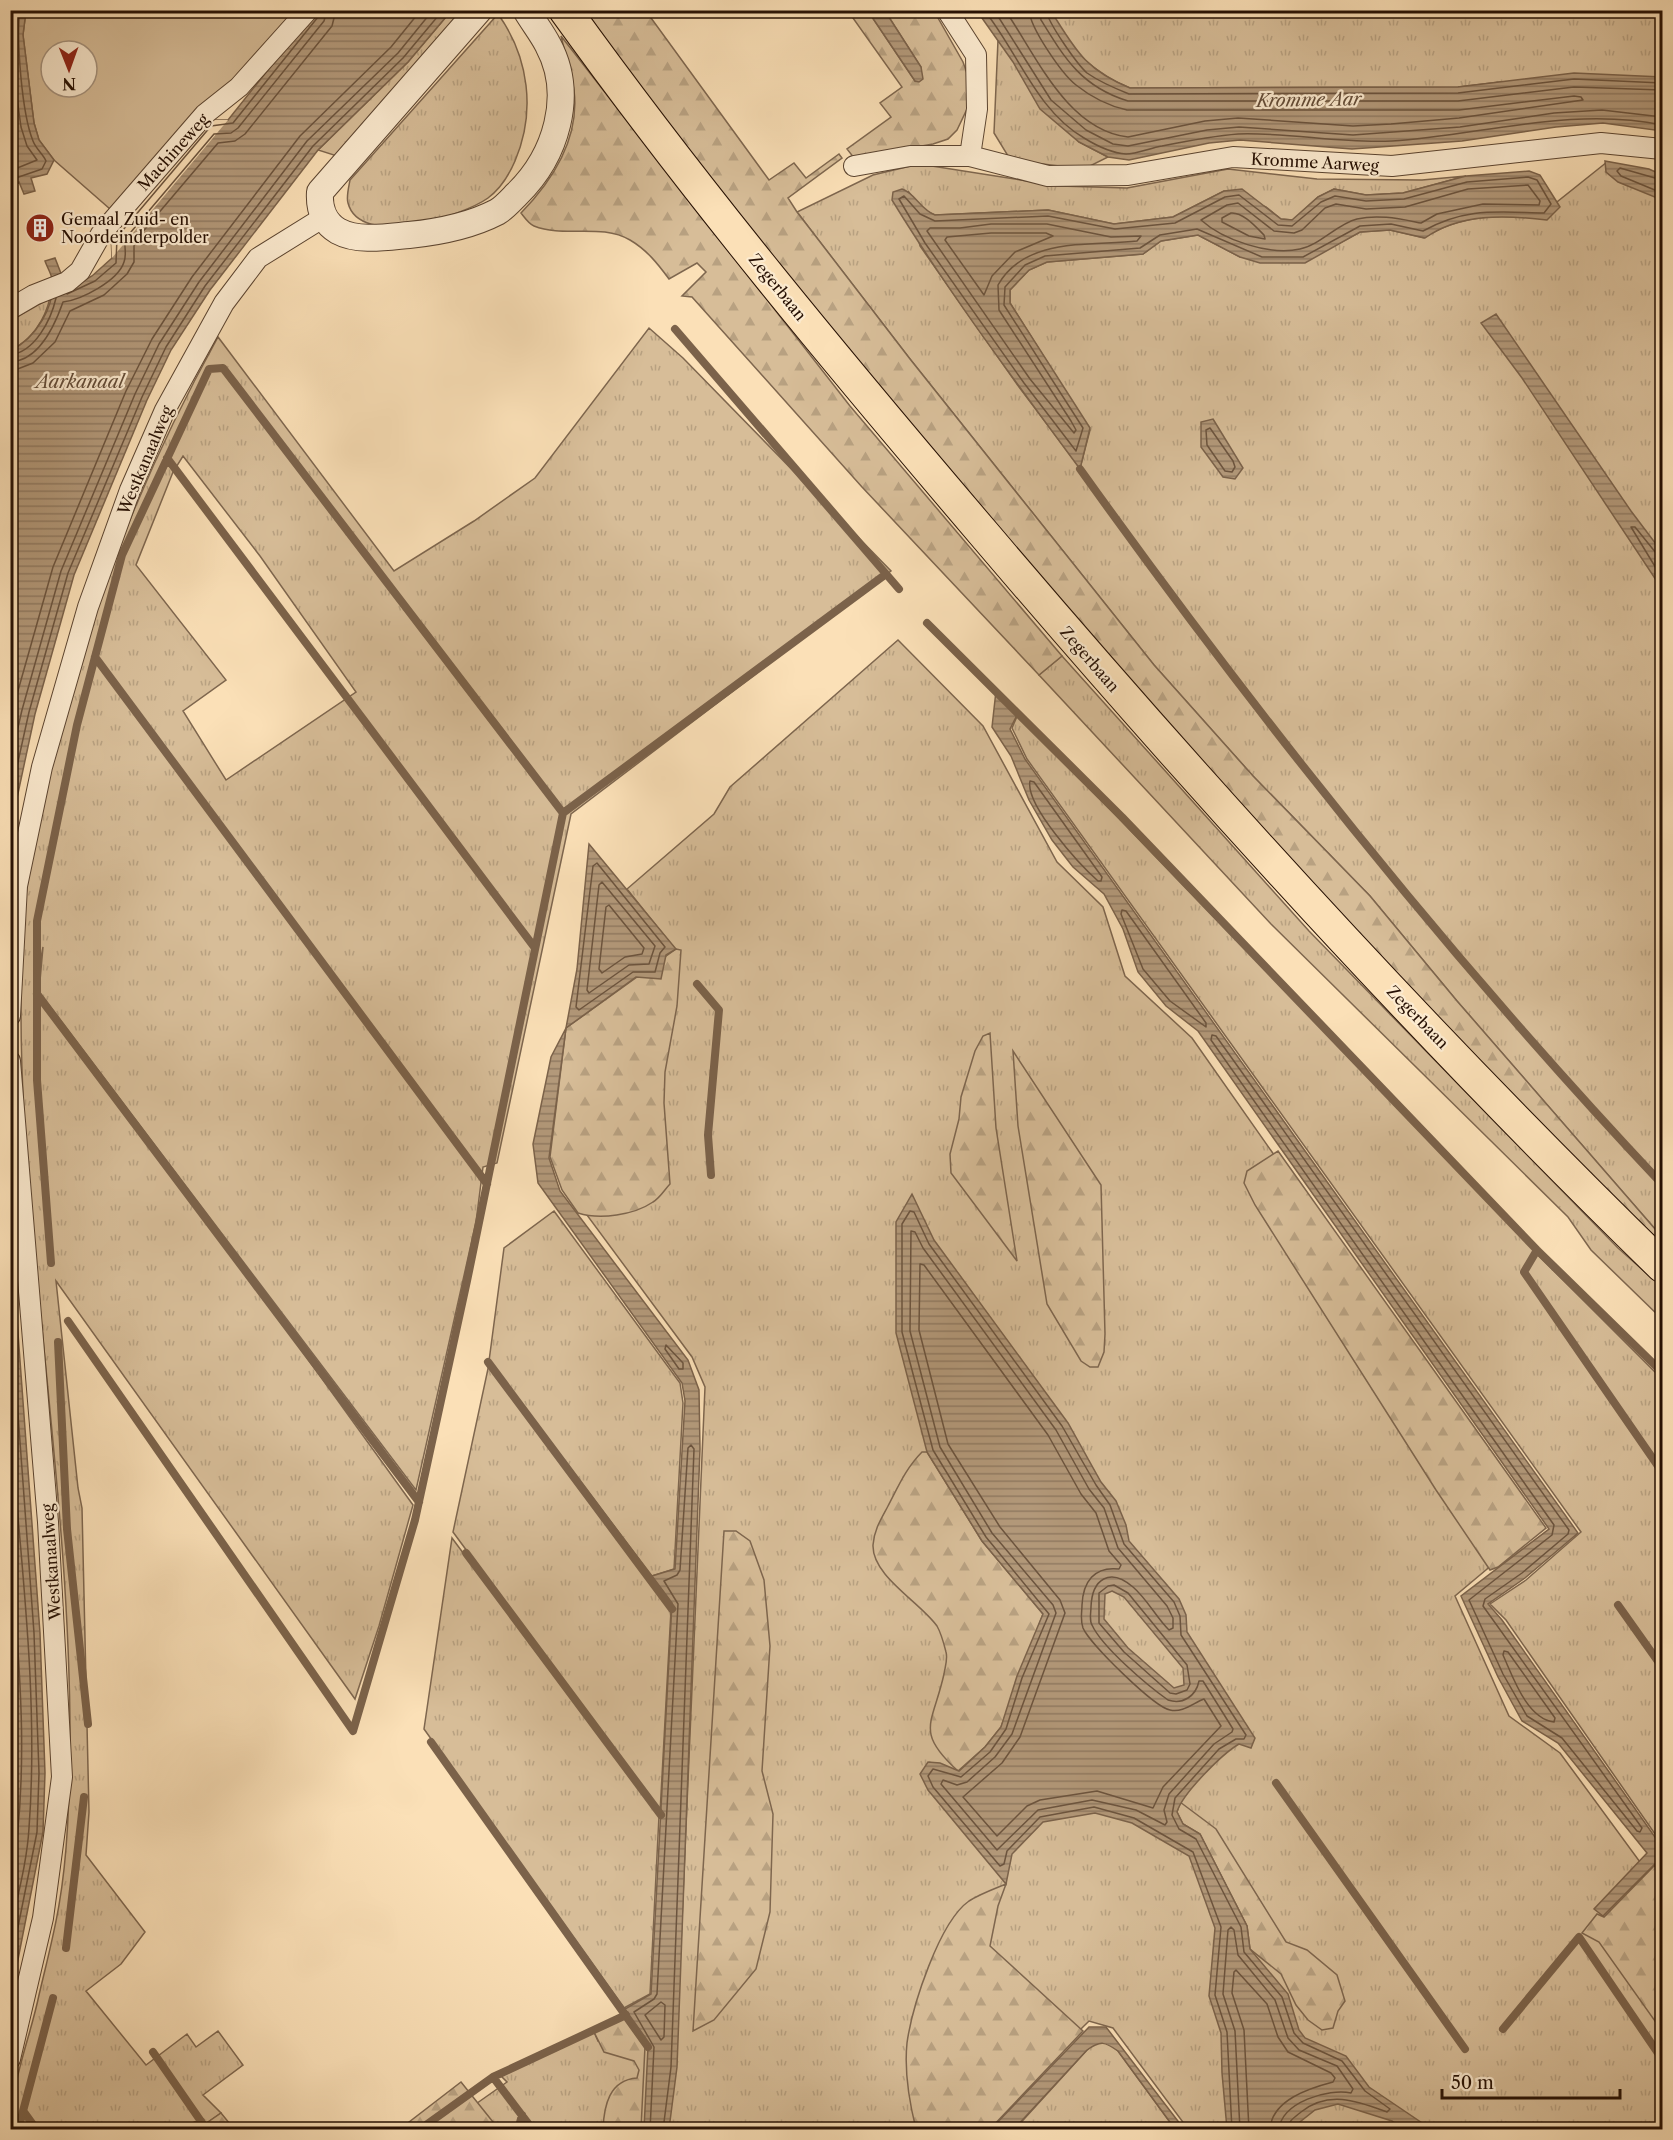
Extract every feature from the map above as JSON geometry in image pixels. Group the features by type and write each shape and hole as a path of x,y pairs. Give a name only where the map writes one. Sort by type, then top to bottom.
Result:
{"main road":[{"name":"Zegerbaan","path":"565,10 676,159 853,380 1097,667 1342,940 1662,1266"}],"street":[{"name":"Machineweg","path":"10,309 67,282 80,271 101,234 205,114 239,87 308,10"},
{"path":"479,10 320,192 324,217 339,231 354,236 381,238 460,227 499,211 534,178 551,149 560,116 558,74 549,45 526,10"},
{"path":"947,10 976,55 977,109 970,156"},
{"name":"Kromme Aarweg","path":"854,166 910,156 970,156 1048,176 1128,175 1233,158 1392,166 1602,143 1662,149"},
{"name":"Westkanaalweg","path":"10,1016 17,886 42,767 88,607 130,490 165,410 224,303 258,258 324,217"},
{"name":"Westkanaalweg","path":"10,1061 50,1544 62,1777 43,1918 10,2059"}],"green space":[{"path":"26,11 298,11 110,209 54,160 39,140 34,123 23,35"},
{"path":"451,11 473,11 340,157 318,150 408,62"},
{"path":"582,11 646,11 769,180 794,163 806,178 839,154 842,158 788,198 797,212 910,359 1154,665 1253,776 1370,896 1457,1001 1662,1237 1662,1249 1436,1019 1279,850 978,511 749,228"},
{"path":"848,11 868,11 915,81 921,67 885,11 934,11 963,62 971,84 967,109 957,130 948,139 933,144 854,158 847,149 891,117 880,103 902,87"},
{"path":"1037,11 1662,11 1662,79 1500,82 1458,87 1130,88 1090,64"},
{"path":"498,14 517,48 523,66 527,104 522,142 513,166 504,181 488,198 436,220 391,226 371,224 356,217 347,201 350,180"},
{"path":"561,36 850,406 1062,656 1039,675 862,487 692,297 682,296 706,272 697,263 669,279 647,253 619,235 595,231 546,229 532,225 521,213 553,173 568,142 573,125 574,90"},
{"path":"998,40 1079,142 1108,157 1084,169 1018,161 1008,156 994,133"},
{"path":"1607,162 1662,173 1662,1237 1457,1001 1370,896 1253,776 1154,665 910,359 797,212 873,175 919,164 1059,186 1127,188 1228,169 1317,179 1422,180 1466,176 1403,193 1366,195 1334,189 1318,197 1293,220 1281,219 1266,207 1224,191 1173,217 1114,224 1048,210 935,215 923,210 908,191 920,246 1019,387 1080,468 1090,430 1010,303 1010,290 1029,270 1047,262 1143,254 1161,241 1198,235 1240,257 1334,246 1360,232 1390,230 1424,238 1462,221 1504,216 1538,217"},
{"path":"50,298 45,314 36,329 25,341 11,350 10,321"},
{"path":"649,328 683,358 891,571 571,814 497,1163 483,1167 476,1222 416,1490 39,992 43,947 36,985 39,1055 38,999 274,1312 413,1505 379,1626 355,1699 56,1281 82,1508 89,1812 86,1855 145,1932 121,1964 86,1991 146,2065 187,2034 196,2047 218,2031 243,2065 203,2095 221,2113 198,2129 11,2130 17,2079 35,2012 62,1886 70,1749 63,1555 24,1123 21,939 32,853 47,777 67,700 91,624 118,549 149,476 182,405 218,337 394,571 474,521 535,478","holes":["183,456 260,556 356,692 226,780 183,711 226,680 136,565 173,472"]},
{"path":"898,640 983,726 1057,862 1103,907 1125,976 1192,1038 1536,1528 1455,1596 1509,1716 1560,1753 1662,1892 1662,2129 1188,2129 1113,2028 1089,2021 980,2129 439,2130 507,2082 501,2076 594,2032 598,2041 678,2013 705,1387 692,1357 564,1184 675,949 627,889 714,814 730,787"},
{"path":"1062,656 1309,931 1618,1248 1662,1287 1662,1319 1591,1250 1568,1217 1271,924 1039,675"},
{"path":"1018,714 1534,1248 1538,1255 1662,1379 1662,1844 1506,1620 1490,1604 1526,1580 1581,1532 1027,759 1012,728"},
{"path":"676,949 681,950 677,1006 665,1072 664,1103 670,1184 656,1200 627,1213 596,1216 578,1213 562,1190 550,1157 566,1028"},
{"path":"990,1033 996,1128 1017,1261 951,1173 950,1154 959,1119 961,1097 975,1051 983,1036"},
{"path":"1013,1051 1101,1185 1105,1334 1104,1352 1098,1367 1090,1367 1081,1361 1047,1304 1018,1126"},
{"path":"1278,1151 1546,1528 1498,1567 1490,1570 1436,1490 1255,1205 1244,1183 1247,1171"},
{"path":"554,1211 680,1383 683,1403 674,1569 652,1576 489,1361 504,1248"},
{"path":"489,1364 671,1610 660,1813 453,1532"},
{"path":"922,1452 927,1452 982,1541 1043,1614 1001,1727 985,1747 958,1771 944,1757 931,1736 932,1716 947,1660 941,1635 929,1617 888,1578 875,1556 873,1545 878,1525 899,1485"},
{"path":"724,1531 736,1531 750,1541 764,1580 770,1646 762,1771 773,1814 770,1912 756,1969 714,2020 693,2031"},
{"path":"452,1538 659,1816 650,1994 624,2008 424,1729"},
{"path":"1180,1802 1216,1829 1286,1942 1307,1950 1337,1975 1345,2001 1338,2011 1333,2028 1322,2030 1308,2020 1296,2005 1281,1974 1250,1949 1247,1926 1200,1834 1183,1824 1177,1812"},
{"path":"1655,1865 1662,1876 1662,2031 1599,1942 1582,1933 1597,1914 1604,1917"},
{"path":"1006,1884 998,1906 990,1946 1083,2031 990,2129 916,2129 908,2086 907,2043 929,1966 947,1927 958,1912 973,1898"},
{"path":"624,2018 645,2046 641,2129 603,2129 607,2103 614,2089 628,2080 637,2078 639,2070 634,2061 604,2052 594,2032"},
{"path":"1098,2042 1107,2042 1118,2051 1175,2129 1014,2130 1087,2050"},
{"path":"461,2082 493,2122 492,2129 400,2129"},
{"path":"221,2113 234,2129 198,2129"}],"water":[{"path":"11,10 26,11 23,35 34,123 39,140 54,160 47,174 31,178 35,191 24,194 19,182 11,188"},
{"name":"Aarkanaal","path":"315,11 451,11 408,62 318,150 210,290 171,350 147,400 74,575 35,714 11,826 11,350 36,330 51,300 52,279 45,261 55,258 62,276 77,285 92,276 112,258 111,235 209,120 228,120"},
{"path":"868,11 885,11 921,67 923,79 919,82 915,81"},
{"name":"Kromme Aar","path":"977,11 1051,11 1075,47 1092,66 1102,74 1130,88 1458,87 1574,73 1662,77 1662,131 1603,123 1556,127 1462,141 1352,149 1240,140 1209,143 1129,160 1108,157 1079,142 1040,109 1013,62"},
{"path":"1605,161 1649,169 1662,175 1662,200 1618,182 1606,172"},
{"path":"1529,171 1540,175 1560,207 1547,220 1499,217 1468,220 1453,224 1425,238 1390,230 1360,232 1305,263 1260,263 1240,257 1198,235 1161,241 1143,254 1047,262 1029,270 1010,290 1010,303 1090,428 1080,469 959,303 892,200 893,192 902,189 935,215 1048,210 1114,224 1173,217 1224,191 1242,189 1281,219 1292,220 1318,197 1334,189 1366,195 1403,193 1466,176"},
{"path":"1496,314 1631,511 1662,552 1662,589 1522,378 1481,323"},
{"path":"1213,419 1243,468 1235,479 1223,477 1201,447 1201,422"},
{"path":"996,691 1018,713 1010,729 1025,759 1578,1533 1525,1578 1488,1604 1502,1620 1662,1847 1662,1874 1655,1864 1603,1916 1594,1909 1647,1853 1558,1743 1522,1721 1498,1677 1461,1596 1549,1529 1198,1031 1166,1006 1138,972 1123,929 1104,894 1073,867 1052,840 1029,800 1011,756 992,727"},
{"path":"589,844 676,949 666,955 661,979 636,977 566,1028 577,969"},
{"path":"566,1028 549,1158 560,1191 688,1360 699,1390 700,1449 677,2067 669,2129 644,2129 648,2047 625,2009 651,1994 672,1603 652,1576 675,1569 685,1401 682,1383 538,1183 533,1144 551,1057"},
{"path":"912,1194 934,1240 1068,1423 1101,1482 1116,1501 1126,1525 1129,1541 1179,1599 1186,1615 1187,1632 1255,1738 1251,1748 1239,1744 1213,1765 1186,1795 1177,1812 1183,1824 1200,1834 1247,1926 1250,1949 1288,1994 1299,2030 1305,2038 1346,2056 1369,2087 1431,2129 1403,2129 1392,2121 1338,2104 1315,2110 1291,2129 1227,2129 1221,2033 1209,1996 1215,1928 1189,1856 1132,1823 1095,1813 1043,1822 1012,1854 1006,1884 928,1790 920,1774 928,1762 940,1763 959,1771 985,1747 1001,1727 1017,1676 1043,1614 982,1541 927,1452 896,1333 896,1222","holes":["1112,1591 1124,1597 1183,1668 1184,1685 1174,1688 1128,1648 1104,1619 1105,1594"]},
{"path":"11,1238 40,1633 45,1773 43,1832 11,1995"},
{"path":"1089,2027 1106,2027 1184,2129 1175,2129 1118,2051 1103,2043 1087,2050 1014,2129 991,2129"}],"pier":[{"path":"209,120 228,120 112,258 111,235"}],"waterway":[{"path":"675,329 899,589"},
{"path":"51,1263 37,1080 37,921 77,725 122,555 209,369 223,368 563,813 886,574"},
{"path":"167,458 535,948"},
{"path":"1080,469 1217,655 1359,836 1507,1013 1662,1184"},
{"path":"927,623 1122,817 1537,1250 1662,1372"},
{"path":"95,657 487,1184"},
{"path":"68,1321 353,1731 415,1520 467,1281 563,813"},
{"path":"697,984 719,1010 708,1135 711,1175"},
{"path":"37,994 419,1502"},
{"path":"1537,1250 1524,1272 1658,1466"},
{"path":"58,1342 67,1529 88,1724"},
{"path":"488,1362 672,1609"},
{"path":"466,1553 661,1815"},
{"path":"1618,1605 1662,1667"},
{"path":"431,1742 648,2047"},
{"path":"1276,1783 1465,2049"},
{"path":"66,1948 84,1797"},
{"path":"1503,2029 1579,1937 1662,2059"},
{"path":"18,2130 53,1998"},
{"path":"419,2130 493,2077 626,2015"},
{"path":"153,2052 207,2130"},
{"path":"493,2077 533,2130"},
{"path":"24,2112 37,2130"},
{"path":"518,2130 522,2115"},
{"path":"189,2130 201,2121"}],"place":[{"name":"Gemaal Zuid- en Noordeinderpolder","path":"40,228"}]}
